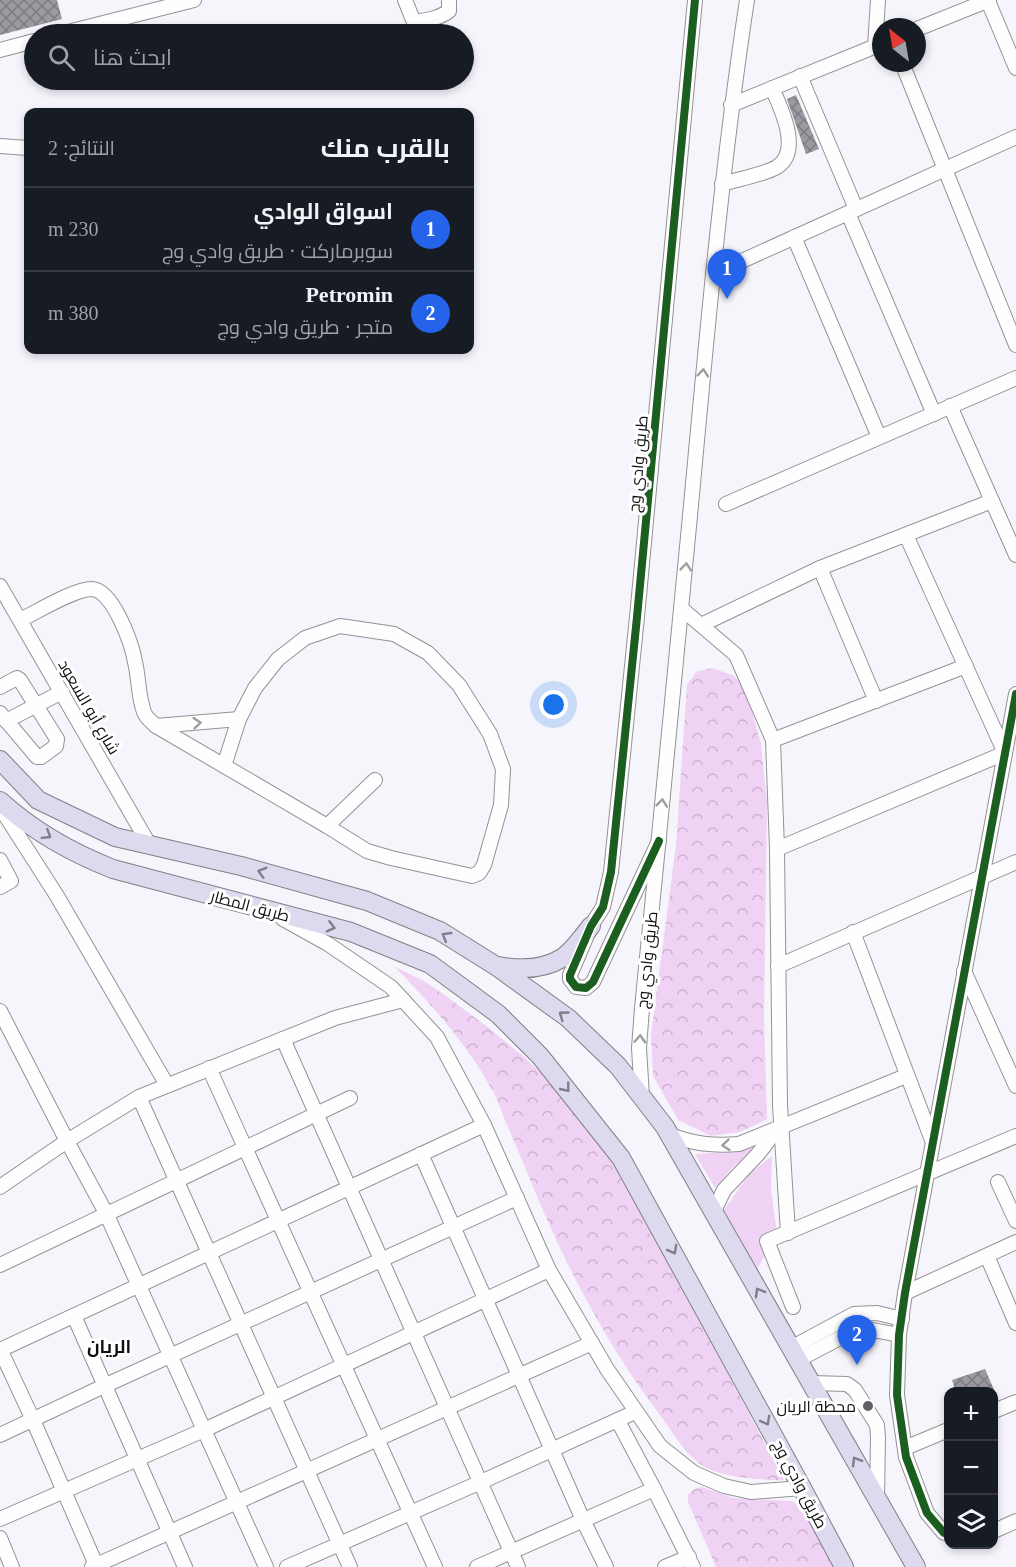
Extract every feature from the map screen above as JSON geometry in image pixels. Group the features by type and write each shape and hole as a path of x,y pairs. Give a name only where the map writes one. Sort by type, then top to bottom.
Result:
{"main road":[{"path":"0,760 38,800 115,837 241,866 367,902 440,931 496,966 568,1018 618,1066 670,1135 916,1567"},
{"name":"طريق المطار","path":"0,801 19,818 80,856 113,869 351,932 430,964 498,1014"},
{"path":"496,966 516,970 547,965 564,957 591,926"},
{"name":"طريق وادي وج","path":"498,1014 540,1056 621,1158 843,1567"}],"street":[{"path":"91,24 146,6 194,0"},
{"path":"405,0 413,20 418,22 446,14 449,11 449,0"},
{"name":"طريق وادي وج","path":"658,841 593,982 586,988 573,984 570,975 591,926 603,907 611,872 616,833 695,0"},
{"name":"طريق وادي وج","path":"642,1097 639,1048 658,841 722,184 747,0"},
{"path":"878,0 878,18"},
{"path":"926,25 989,0 1016,68"},
{"path":"0,50 24,44"},
{"path":"731,105 872,47"},
{"path":"906,72 1016,345"},
{"path":"800,76 934,414"},
{"path":"722,184 776,168 788,154 789,145 784,117 772,88"},
{"path":"713,274 1016,137"},
{"path":"0,146 24,148"},
{"path":"794,237 879,437"},
{"path":"726,504 1016,378"},
{"path":"950,406 1016,555"},
{"path":"701,625 820,568 992,501"},
{"path":"906,534 1005,753"},
{"path":"820,568 876,701"},
{"name":"شارع أبو السعود","path":"0,586 150,846"},
{"path":"20,620 80,591 95,589 105,595 114,608 128,638 135,661 145,715 156,726 367,851 472,876 479,873 484,865 501,805 503,769 490,734 459,685 428,653 394,634 340,627 304,638 278,658 255,688 239,719 224,766"},
{"path":"682,609 736,655 773,740 777,849 780,1126 788,1233"},
{"path":"773,740 966,666"},
{"path":"0,687 17,678 36,705 57,742 56,746 41,757 34,755 3,717 36,705 62,692"},
{"path":"944,1533 927,1513 906,1457 897,1395 899,1335 904,1293 1016,694"},
{"path":"156,726 239,719"},
{"path":"777,849 1005,753"},
{"path":"327,826 375,780"},
{"path":"0,807 57,897 167,1085"},
{"path":"0,860 11,881 0,887"},
{"path":"778,966 1016,862"},
{"path":"270,912 328,944 391,987 437,1037 484,1125 549,1270 635,1412 660,1446 694,1473 724,1486 751,1491 802,1488"},
{"path":"853,932 933,1142"},
{"path":"964,971 1015,1081"},
{"path":"0,1187 139,1097 335,1018 403,1000"},
{"path":"0,1011 106,1213 266,1567"},
{"path":"283,1039 518,1567"},
{"path":"209,1068 435,1567"},
{"path":"670,1135 714,1146 739,1144 906,1076"},
{"path":"139,1097 350,1567"},
{"path":"0,1265 350,1098"},
{"path":"484,1125 0,1350 33,1420 95,1566 592,1343"},
{"path":"713,1213 724,1190 758,1154 780,1126"},
{"path":"793,1307 767,1241 1016,1136"},
{"path":"421,1154 606,1567"},
{"path":"998,1182 1016,1221"},
{"path":"0,1435 170,1355 517,1198"},
{"path":"904,1293 1016,1242"},
{"path":"987,1256 1016,1323"},
{"path":"0,1519 204,1430 549,1270"},
{"path":"794,1354 854,1314 877,1313 902,1319"},
{"path":"74,1316 185,1567"},
{"path":"794,1354 853,1330 873,1330 899,1335"},
{"path":"811,1383 848,1384 855,1390 877,1425 877,1497"},
{"path":"998,1409 1016,1402"},
{"path":"287,1567 635,1412"},
{"path":"618,1421 691,1562 665,1567"},
{"path":"905,1448 944,1432"},
{"path":"477,1567 654,1489"},
{"path":"998,1530 1015,1525"},
{"path":"0,1538 12,1567"}],"green space":[{"path":"711,668 733,675 745,687 761,744 767,802 764,1016 767,1119 740,1132 711,1136 678,1120 653,1076 651,1035 676,845 687,685 696,672"},
{"path":"395,967 424,981 446,996 523,1056 551,1083 606,1150 677,1277 784,1480 752,1479 708,1469 700,1464 678,1441 643,1393 585,1297 548,1222 496,1097 481,1071 447,1025"},
{"path":"761,1146 735,1165 715,1188 695,1154 728,1152"},
{"path":"772,1156 771,1190 777,1232 757,1270 724,1210 749,1174"},
{"path":"702,1487 733,1498 792,1501 801,1506 808,1514 834,1567 716,1567 688,1502 688,1494"}],"building":[{"path":"0,0 57,0 62,19 43,24 24,24 24,29 0,35"},
{"path":"796,95 819,149 806,154 787,99"},
{"path":"985,1369 993,1387 954,1387 952,1380"}],"cycle path":[{"path":"659,841 593,982 586,988 576,987 570,975 591,926 603,907 611,872 695,0"},
{"path":"944,1533 927,1513 906,1457 897,1395 899,1335 1016,694"}],"place":[{"name":"اسواق الوادي","path":"727,299"},
{"name":"Petromin","path":"857,1365"},
{"name":"محطة الريان","path":"868,1406"}],"district":[{"name":"الريان","path":"109,1347"}]}
